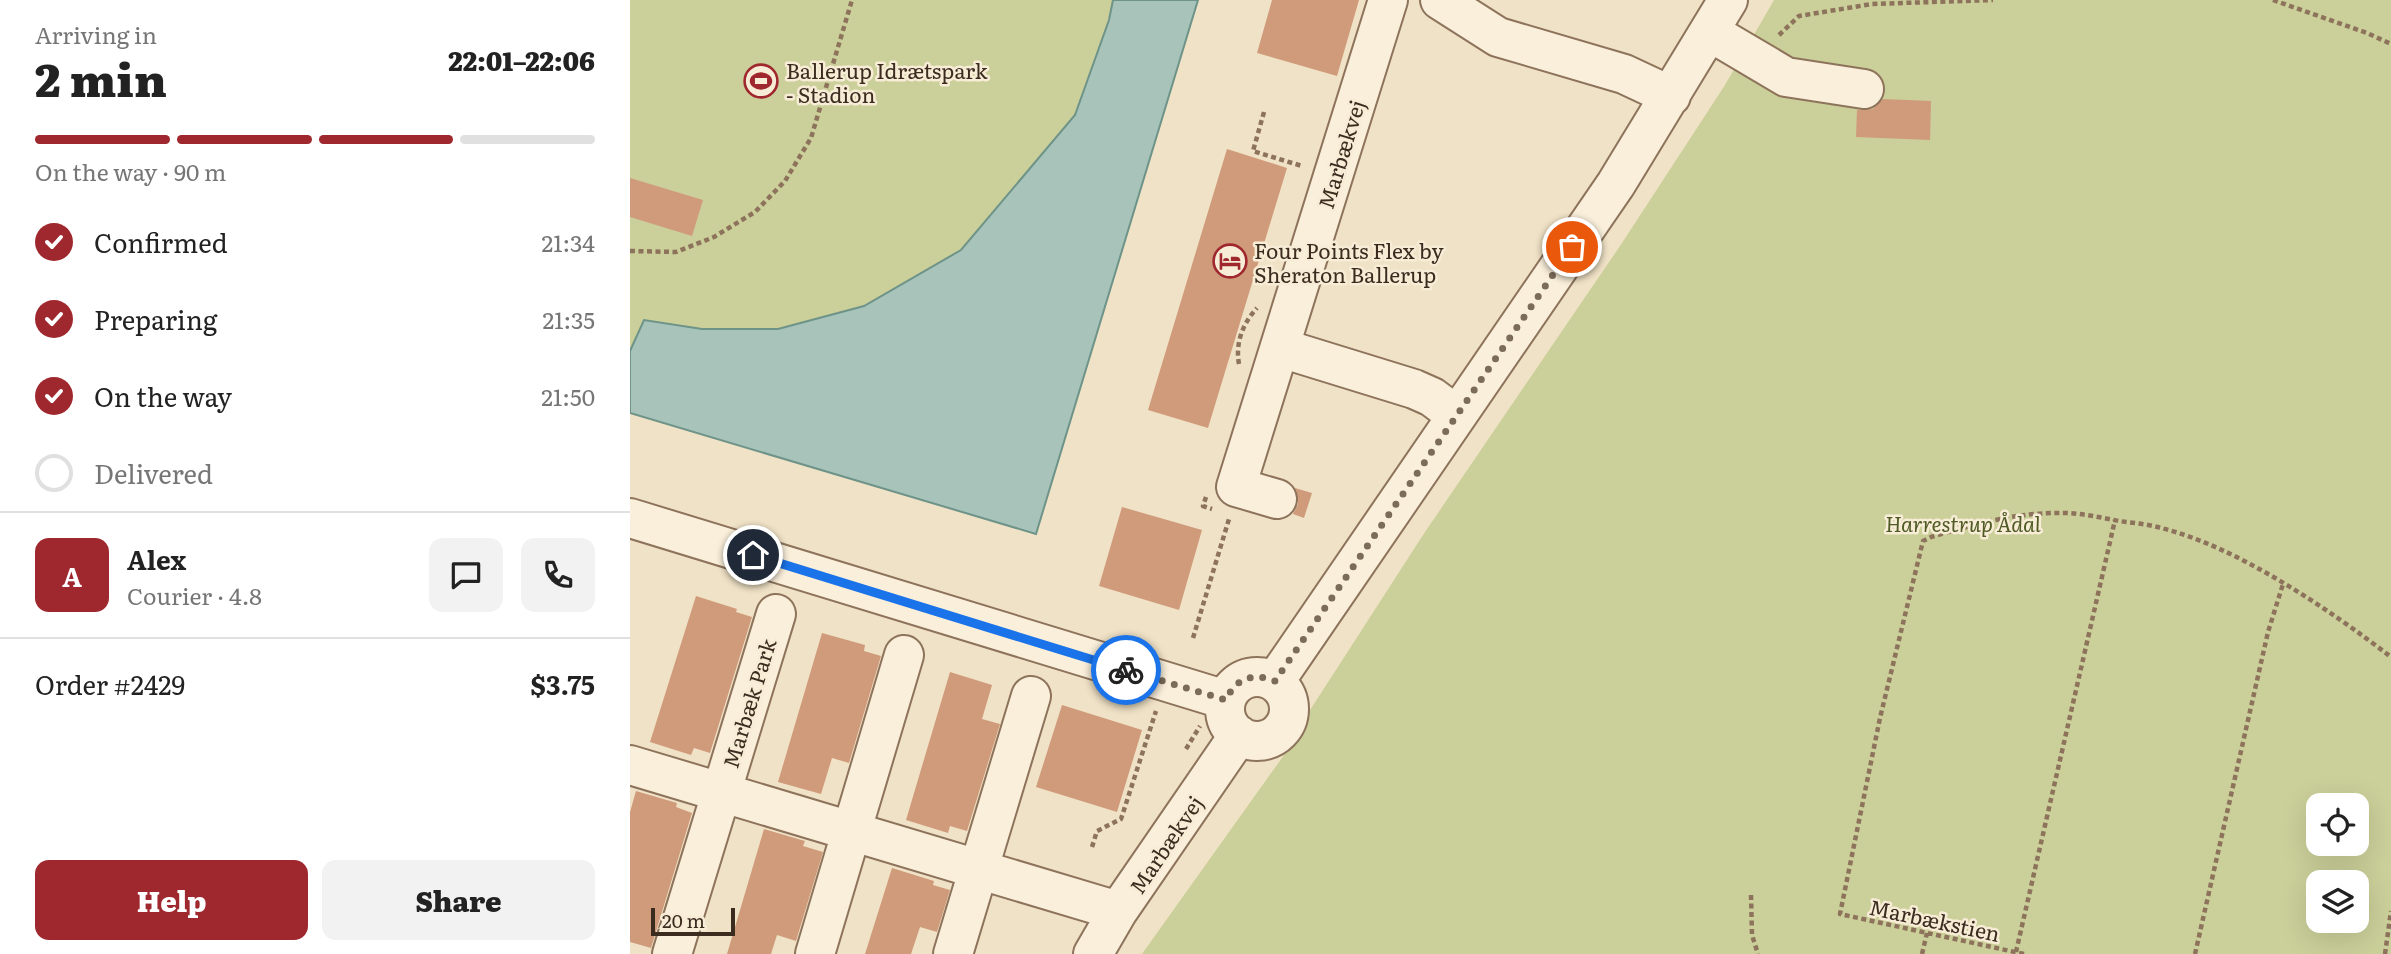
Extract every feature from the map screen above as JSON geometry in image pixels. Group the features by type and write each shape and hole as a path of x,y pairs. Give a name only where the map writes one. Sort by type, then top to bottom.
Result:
{"street":[{"name":"Marbækvej","path":"1236,487 1388,0"},
{"path":"1440,0 1498,37 1624,74 1671,96"},
{"path":"1275,681 1616,184 1719,16 1756,58 1786,77 1864,89"},
{"path":"1281,348 1414,389 1432,397 1457,415"},
{"path":"1236,487 1277,499"},
{"path":"630,518 1232,718 1251,741 1265,741 1277,735 1286,725 1290,712 1289,699 1275,681 1263,676 1250,677 1239,682 1232,718"},
{"name":"Marbæk Park","path":"672,954 776,614"},
{"path":"815,954 904,655"},
{"path":"953,954 1031,696"},
{"name":"Marbækvej","path":"1093,954 1232,718"},
{"name":"Marbæk Park","path":"630,765 1118,911"}],"path":[{"path":"630,251 676,252 714,237 755,212 785,181 811,138 852,0"},
{"path":"1756,58 1799,16 1872,4 1993,0"},
{"path":"2273,0 2391,44"},
{"path":"1264,112 1253,151 1306,167"},
{"path":"1193,638 1232,508 1240,501 1236,487"},
{"name":"Marbækstien","path":"2024,954 1840,914 1880,718 1923,541 2002,517 2057,513 2115,520"},
{"path":"2016,952 2115,520 2162,528 2230,554 2352,628 2391,657"},
{"path":"2195,954 2268,632 2283,584"},
{"path":"1092,847 1097,831 1121,819 1152,719 1159,705"},
{"path":"1751,895 1752,935 1758,954"},
{"path":"2385,954 2391,911"},
{"path":"1922,954 1927,933"}],"green space":[{"path":"630,0 1113,0 1109,20 1075,115 961,250 864,306 778,329 702,329 645,320 630,351"},
{"name":"Harrestrup Ådal","path":"1774,0 2391,0 2391,954 1142,954 1294,741 1292,738 1425,532 1622,243 1725,85"}],"water":[{"path":"1113,0 1198,0 1036,534 630,413 630,351 644,320 702,329 778,329 864,306 961,250 1075,115 1109,20"}],"building":[{"path":"1272,0 1359,0 1337,76 1257,53"},
{"path":"1883,99 1931,101 1930,140 1856,137 1857,110 1873,109"},
{"path":"1227,149 1287,168 1208,428 1148,410"},
{"path":"630,178 703,200 692,236 630,217"},
{"path":"1295,488 1312,493 1304,518 1293,514 1298,504"},
{"path":"1122,507 1202,530 1179,610 1099,586"},
{"path":"696,596 737,609 736,612 752,617 710,753 694,748 691,755 650,742"},
{"path":"822,633 865,645 864,651 881,656 849,763 832,758 821,794 778,782"},
{"path":"950,672 992,685 982,719 1000,724 967,831 950,826 948,833 906,820"},
{"path":"1062,705 1142,730 1117,812 1036,787"},
{"path":"636,791 677,803 676,807 692,813 651,948 630,942 630,812"},
{"path":"764,829 805,841 803,846 823,852 796,941 777,935 771,954 727,954"},
{"path":"892,868 934,881 933,885 950,890 937,932 920,927 911,954 865,954"}],"way so far":[{"path":"1126,670 1226,700 1239,682 1250,677 1263,676 1275,681 1572,247"}],"place":[{"name":"Ballerup Idrætspark - Stadion","path":"761,81"},
{"name":"Four Points Flex by Sheraton Ballerup","path":"1230,261"}],"route":[{"path":"753,555 1126,670"}]}
